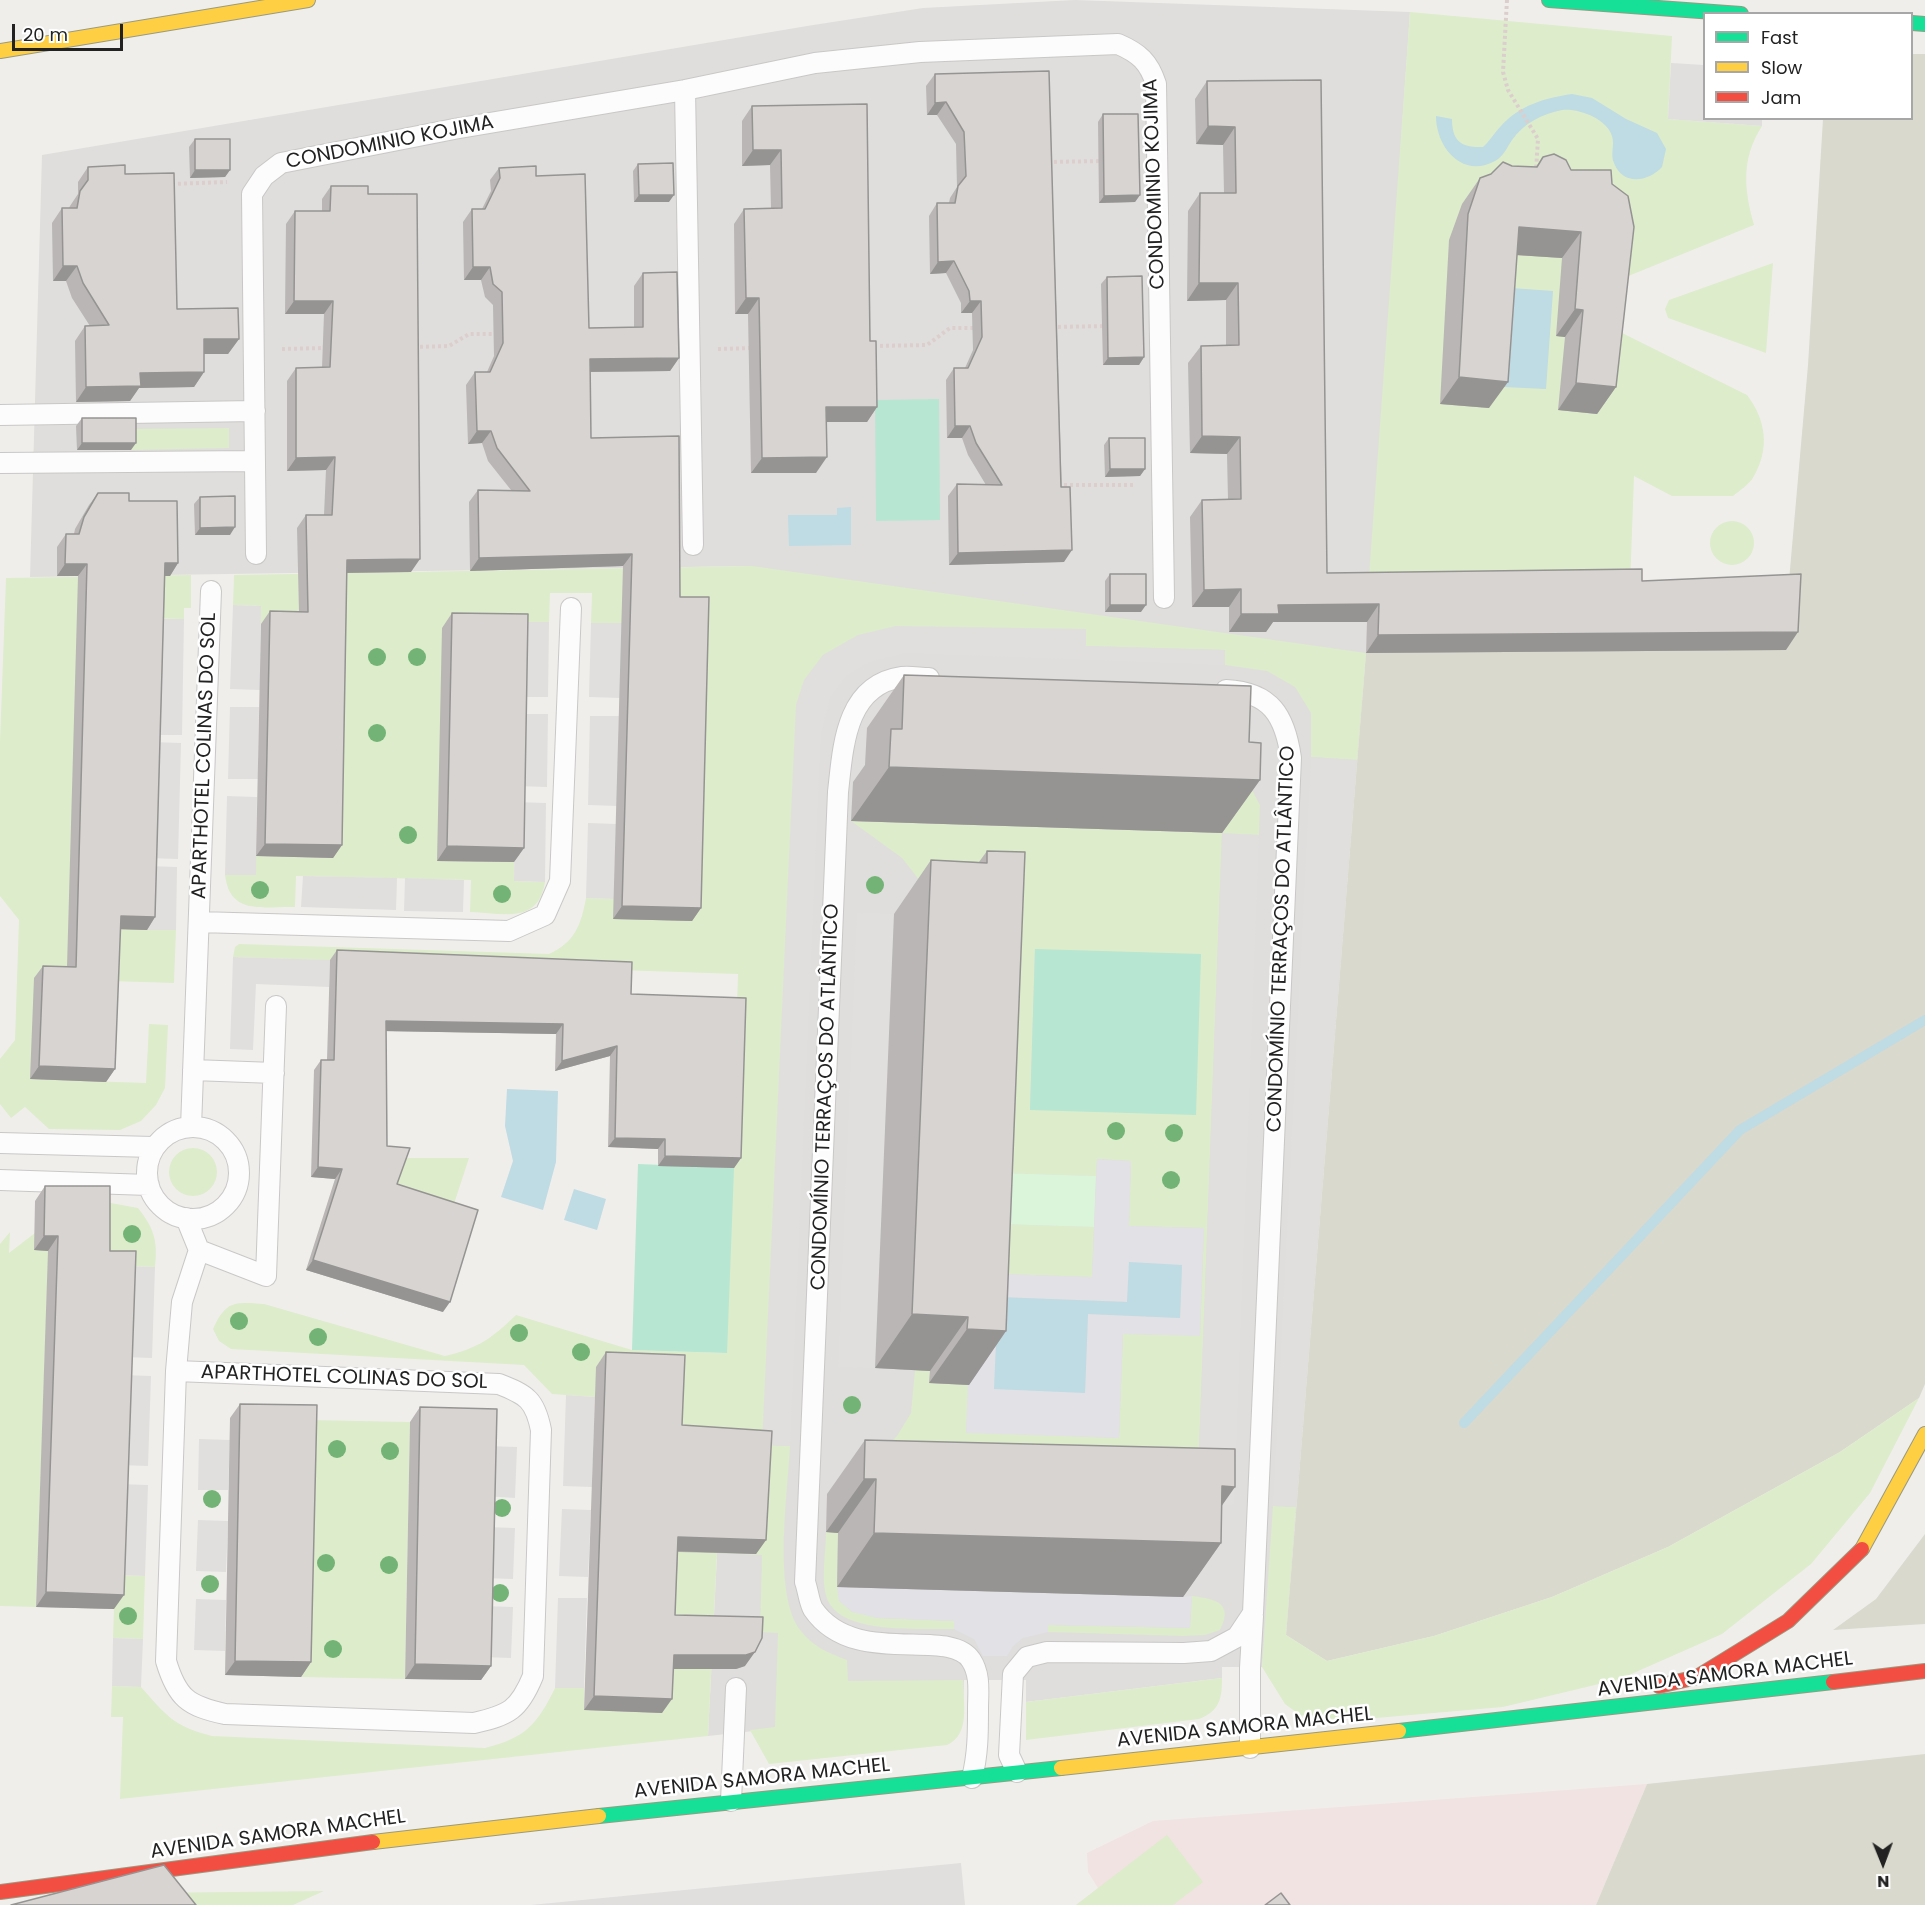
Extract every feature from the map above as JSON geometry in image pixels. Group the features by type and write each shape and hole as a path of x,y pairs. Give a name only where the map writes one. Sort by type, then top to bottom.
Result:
{"main road":[{"path":"0,51 308,0"},
{"path":"1550,0 1715,12"},
{"name":"AVENIDA SAMORA MACHEL","path":"1529,1716 1697,1677 1788,1622 1859,1556 1925,1434"},
{"name":"AVENIDA SAMORA MACHEL","path":"0,1892 438,1833 1250,1748 1925,1671"}],"lane":[{"name":"CONDOMINIO KOJIMA","path":"256,554 252,194 264,176 281,163 454,129 685,90 815,63 920,52 1118,44 1136,52 1150,65 1156,84 1164,598"},
{"path":"685,90 693,545"},
{"path":"0,415 255,411"},
{"path":"0,463 255,461"},
{"name":"APARTHOTEL COLINAS DO SOL","path":"191,1127 211,591"},
{"name":"APARTHOTEL COLINAS DO SOL","path":"199,922 509,931 545,915 560,881 572,608"},
{"name":"CONDOMÍNIO TERRAÇOS DO ATLÂNTICO","path":"948,679 901,677 871,689 854,710 844,744 838,792 806,1582 812,1607 831,1628 858,1641 953,1648 970,1658 978,1675 978,1755 972,1778"},
{"name":"CONDOMÍNIO TERRAÇOS DO ATLÂNTICO","path":"1209,689 1244,691 1272,705 1287,731 1291,758 1250,1668 1250,1748"},
{"path":"186,1218 199,1250 266,1276 276,1006"},
{"path":"193,1070 274,1073"},
{"path":"191,1127 206,1129 220,1135 231,1147 238,1161 239,1176 227,1203 216,1212 201,1218 186,1218 172,1214 160,1205 149,1185 147,1163 153,1148 162,1137 176,1130 191,1127"},
{"path":"0,1143 153,1148"},
{"path":"0,1180 149,1185"},
{"name":"APARTHOTEL COLINAS DO SOL","path":"176,1371 499,1383 521,1392 536,1408 541,1431 533,1676 524,1698 506,1715 474,1723 225,1714 196,1707 173,1685 166,1661 176,1371 182,1302 199,1250"},
{"path":"1017,1773 1008,1755 1012,1674 1027,1657 1047,1652 1184,1653 1211,1651 1238,1637 1253,1613"},
{"path":"731,1801 736,1688"}],"path":[{"path":"1507,0 1503,72 1508,90 1538,139 1536,181"},
{"path":"1037,162 1106,161"},
{"path":"168,184 236,182"},
{"path":"1040,327 1109,326"},
{"path":"869,346 927,345 950,328 982,328"},
{"path":"402,347 449,346 469,334 503,334"},
{"path":"273,349 331,348"},
{"path":"715,349 763,348"},
{"path":"1056,485 1146,484"}],"shaded area":[{"path":"1075,0 1410,12 1366,653 1286,1635 1265,1642 1262,1667 1222,1667 1222,1678 1026,1702 1026,1680 964,1680 963,1708 708,1736 727,1353 752,566 30,577 42,155 923,8"},
{"path":"1913,54 1925,54 1925,1384 1919,1398 1840,1452 1668,1547 1552,1597 1434,1636 1327,1661 1286,1635 1366,653 1788,592 1808,365 1823,120 1913,120"},
{"path":"1671,63 1703,65 1703,120 1762,120 1762,126 1668,119"},
{"path":"233,605 261,606 260,690 230,689"},
{"path":"155,619 184,619 182,735 152,735"},
{"path":"519,622 549,622 548,697 518,697"},
{"path":"591,623 622,623 620,698 589,697"},
{"path":"896,626 1086,629 1086,646 1225,650 1225,665 906,653 870,662 846,676 830,698 821,735 790,1446 762,1445 796,705 804,680 823,655 858,635"},
{"path":"230,707 259,707 258,779 228,779"},
{"path":"517,714 548,714 547,787 516,786"},
{"path":"590,716 619,716 617,806 588,805"},
{"path":"152,742 181,743 178,859 148,858"},
{"path":"1311,757 1357,760 1296,1507 1273,1506"},
{"path":"227,796 257,797 256,875 225,875"},
{"path":"515,802 546,803 545,882 514,881"},
{"path":"588,823 616,824 614,899 586,898"},
{"path":"1222,833 1259,835 1234,1505 1197,1503"},
{"path":"148,866 177,867 176,930 147,930"},
{"path":"303,876 397,878 396,910 301,907"},
{"path":"405,878 464,880 463,912 404,911"},
{"path":"857,913 894,914 875,1368 838,1367"},
{"path":"233,957 330,960 329,987 256,984 253,1050 230,1049"},
{"path":"1097,1159 1131,1161 1129,1226 1204,1228 1200,1336 1123,1334 1119,1438 966,1433 972,1273 1092,1277","holes":["1130,1263 1182,1266 1180,1318 1088,1314 1085,1392 999,1297 1128,1302"]},
{"path":"126,1266 155,1267 152,1358 123,1357"},
{"path":"122,1375 151,1376 148,1466 119,1465"},
{"path":"566,1395 595,1397 592,1487 563,1486"},
{"path":"199,1439 230,1440 228,1490 198,1490"},
{"path":"487,1446 517,1447 515,1498 485,1496"},
{"path":"119,1484 148,1485 145,1576 115,1575"},
{"path":"562,1509 591,1510 588,1577 559,1576"},
{"path":"198,1520 228,1521 226,1572 196,1571"},
{"path":"485,1527 515,1528 513,1579 484,1578"},
{"path":"1925,1534 1925,1624 1833,1630 1876,1599"},
{"path":"837,1587 1192,1596 1190,1628 1048,1625 1048,1632 1023,1638 1013,1646 1007,1656 983,1656 974,1639 954,1629 954,1621 877,1618 852,1612 839,1601"},
{"path":"558,1598 587,1598 584,1688 555,1688"},
{"path":"196,1599 226,1600 225,1651 194,1650"},
{"path":"484,1606 513,1607 511,1658 482,1657"},
{"path":"113,1638 143,1639 141,1687 112,1686"},
{"path":"1925,1754 1925,1905 1596,1905 1647,1784"},
{"path":"1647,1784 1596,1905 1076,1905 1098,1888 1088,1872 1087,1853 1153,1821"},
{"path":"961,1863 965,1905 531,1905"}],"green space":[{"path":"1410,12 1672,36 1668,119 1762,126 1750,150 1746,174 1748,199 1754,225 1621,279 1616,330 1747,395 1758,414 1764,434 1762,455 1754,476 1733,496 1672,496 1634,476 1630,587 1368,590"},
{"path":"1773,263 1766,353 1668,318 1665,309 1669,300"},
{"path":"939,399 940,520 876,521 875,400"},
{"path":"229,428 229,448 131,450 131,429"},
{"path":"1732,521 1741,522 1748,527 1753,534 1753,552 1748,559 1741,564 1732,565 1723,564 1716,559 1711,552 1710,543 1711,534 1716,527 1723,522"},
{"path":"752,566 1366,653 1357,760 1311,757 1311,713 1295,687 1267,671 1225,665 1225,650 1086,646 1086,629 823,655 762,1445 790,1446 784,1569 792,1615 801,1631 816,1645 847,1660 848,1681 963,1680 964,1717 960,1733 947,1745 769,1764 750,1730 775,1727 778,1633 760,1632 762,1555 717,1553 708,1736 120,1799 123,1717 111,1717 112,1686 141,1687 179,1724 212,1736 485,1748 510,1740 528,1728 542,1712 555,1688 584,1688 584,1710 662,1713 597,1367 595,1397 552,1394 524,1365 231,1349 219,1341 213,1329 227,1308 239,1303 264,1304 445,1356 484,1341 516,1315 632,1350 726,1353 738,974 233,957 235,947 239,944 549,954 565,944 579,924 586,898 614,899 622,623 591,623 592,593 550,593 549,622 519,622 437,860 514,862 514,881 545,882 541,896 535,905 517,914 470,912 471,880 296,876 295,907 250,906 234,897 228,888 225,875 255,875 256,856 333,858 261,624 261,606 233,605 234,575"},
{"path":"191,575 191,608 184,608 184,619 77,617 147,930 176,930 174,983 110,981 30,1079 146,1083 149,1024 168,1025 165,1088 156,1105 141,1121 120,1130 49,1129 25,1107 11,1118 0,1104 0,1059 15,1040 19,920 0,896 0,742 6,578"},
{"path":"1252,790 1260,805 1259,835 1222,834 1197,1503 874,1459 897,1436 911,1413 915,1370 930,1370 929,1383 969,1385 966,1432 1119,1438 1123,1334 1200,1335 1204,1228 1129,1226 1131,1161 1097,1159 1096,1176 1001,1173 999,1224 1094,1227 1092,1277 972,1273 920,881 902,858 851,821 1222,833","holes":["1035,949 1196,1114 1030,1109"]},
{"path":"1035,949 1201,954 1196,1115 1030,1110"},
{"path":"193,1148 210,1155 217,1172 210,1189 193,1196 176,1189 169,1172 176,1155"},
{"path":"403,1158 469,1158 451,1213 390,1193"},
{"path":"638,1164 734,1168 727,1353 632,1350"},
{"path":"1000,1173 1096,1176 1094,1227 999,1224"},
{"path":"100,1201 138,1208 154,1235 155,1267 48,1263 36,1607 0,1606 0,1244 10,1232 9,1253 35,1233"},
{"path":"1919,1398 1870,1493 1811,1564 1722,1634 1620,1679 1503,1707 1376,1718 1323,1719 1300,1715 1285,1704 1262,1667 1273,1506 1296,1507 1286,1635 1327,1661 1434,1636 1552,1597 1668,1547 1840,1452"},
{"path":"307,1420 410,1422 405,1679 301,1677"},
{"path":"826,1532 838,1533 837,1587 877,1618 954,1621 954,1629 904,1629 866,1625 850,1620 837,1612 828,1601 824,1586"},
{"path":"115,1575 145,1576 143,1639 113,1638"},
{"path":"1192,1596 1215,1601 1224,1608 1224,1621 1220,1630 1205,1635 1183,1636 1048,1632 1048,1625 1190,1628"},
{"path":"1222,1678 1220,1698 1216,1708 1199,1719 1026,1740 1026,1702"},
{"path":"1167,1835 1203,1882 1173,1905 1076,1905"},
{"path":"324,1891 293,1905 154,1905 145,1893"}],"water":[{"path":"1572,94 1592,98 1626,119 1657,133 1666,149 1662,167 1643,178 1629,178 1623,175 1613,160 1613,139 1609,130 1592,116 1576,111 1562,110 1534,120 1517,134 1498,159 1483,166 1462,163 1453,157 1446,149 1437,128 1436,116 1452,119 1452,127 1459,142 1469,146 1483,147 1516,113 1543,100"},
{"path":"1511,288 1553,291 1546,389 1504,387"},
{"path":"851,507 851,545 789,546 788,515 837,515 837,508"},
{"path":"507,1089 558,1091 556,1162 543,1210 501,1197 513,1161 505,1126"},
{"path":"574,1189 606,1199 597,1230 564,1220"},
{"path":"1129,1262 1182,1265 1180,1318 1088,1314 1085,1393 994,1389 998,1297 1127,1302"}],"building":[{"path":"1049,71 1061,487 1070,487 1072,550 958,553 957,484 1002,485 976,443 970,426 955,426 954,368 968,368 982,337 981,301 970,301 969,291 954,261 938,262 937,203 955,203 958,186 966,176 964,132 946,102 935,103 935,74"},
{"path":"1321,80 1327,573 1642,569 1642,581 1801,574 1798,632 1378,635 1379,604 1278,605 1279,614 1241,614 1241,589 1204,590 1202,500 1241,499 1240,437 1202,436 1201,346 1239,345 1238,283 1199,283 1200,193 1236,193 1235,127 1208,126 1207,81"},
{"path":"867,104 870,341 876,341 877,407 826,407 827,457 762,458 759,298 746,298 744,209 782,208 781,150 753,150 752,106"},
{"path":"1103,114 1138,114 1140,195 1104,196"},
{"path":"195,139 230,139 230,170 195,170"},
{"path":"1554,154 1566,160 1571,170 1611,170 1612,184 1628,196 1634,227 1616,387 1576,383 1583,310 1575,309 1581,232 1519,227 1508,382 1459,377 1468,214 1480,178 1491,174 1503,162 1512,166 1537,167 1543,157"},
{"path":"673,163 674,195 639,195 638,164"},
{"path":"125,165 125,174 174,173 177,309 238,308 239,339 204,339 204,372 140,373 141,386 86,387 85,326 109,325 83,283 77,266 63,266 62,208 77,208 80,191 88,180 88,167"},
{"path":"536,166 536,176 585,174 589,328 643,327 643,273 677,272 679,358 590,359 591,438 679,436 680,597 709,597 701,908 622,906 632,554 479,558 478,490 530,491 497,448 491,431 477,431 475,372 490,372 503,343 502,292 493,284 490,267 473,267 472,209 485,209 500,178 499,168"},
{"path":"331,186 368,186 368,194 417,194 420,559 347,560 342,845 265,844 270,611 308,612 306,515 332,515 335,457 296,458 296,368 330,367 333,301 294,301 295,211 330,211"},
{"path":"1142,276 1144,357 1108,358 1107,277"},
{"path":"82,418 136,418 136,443 82,443"},
{"path":"1109,438 1145,438 1145,469 1110,469"},
{"path":"98,493 129,493 129,501 177,501 178,563 165,563 155,917 121,916 115,1069 39,1066 43,966 76,967 87,564 65,564 66,534 79,534 84,517"},
{"path":"235,496 235,527 200,528 200,497"},
{"path":"1110,574 1146,574 1146,605 1110,605"},
{"path":"452,613 528,614 524,848 447,846"},
{"path":"904,675 1251,686 1249,742 1261,743 1260,780 889,767 891,729 902,729"},
{"path":"987,851 1025,852 1006,1331 967,1329 968,1317 912,1314 931,860 987,863"},
{"path":"337,950 632,962 631,994 746,998 741,1158 665,1156 665,1139 615,1138 617,1046 562,1061 563,1024 386,1021 387,1146 410,1148 397,1184 478,1210 450,1302 313,1260 342,1169 318,1167 321,1060 334,1060"},
{"path":"45,1186 110,1186 110,1251 136,1251 124,1595 46,1592 58,1236 44,1236"},
{"path":"606,1352 685,1355 682,1425 772,1431 766,1540 678,1537 675,1615 763,1617 762,1638 755,1652 746,1655 674,1655 672,1699 594,1696"},
{"path":"240,1404 317,1405 311,1662 235,1661"},
{"path":"420,1407 497,1409 491,1666 415,1664"},
{"path":"865,1440 1235,1449 1235,1487 1222,1486 1221,1543 874,1533 876,1479 864,1479"},
{"path":"164,1865 196,1905 11,1905"},
{"path":"1281,1893 1290,1905 1265,1905"}],"waterway":[{"path":"1464,1423 1740,1130 1925,1020"}],"traffic: fast":[{"path":"1549,0 1714,12"},
{"path":"1913,23 1925,24"},
{"path":"1399,1731 1833,1682"},
{"path":"599,1816 1061,1768"}],"traffic: slow":[{"path":"0,51 308,0"},
{"path":"1862,1549 1925,1434"},
{"path":"1061,1768 1399,1731"},
{"path":"373,1842 599,1816"}],"traffic: jam":[{"path":"1659,1686 1697,1677 1788,1621 1862,1549"},
{"path":"1833,1682 1925,1671"},
{"path":"0,1892 373,1842"}]}
